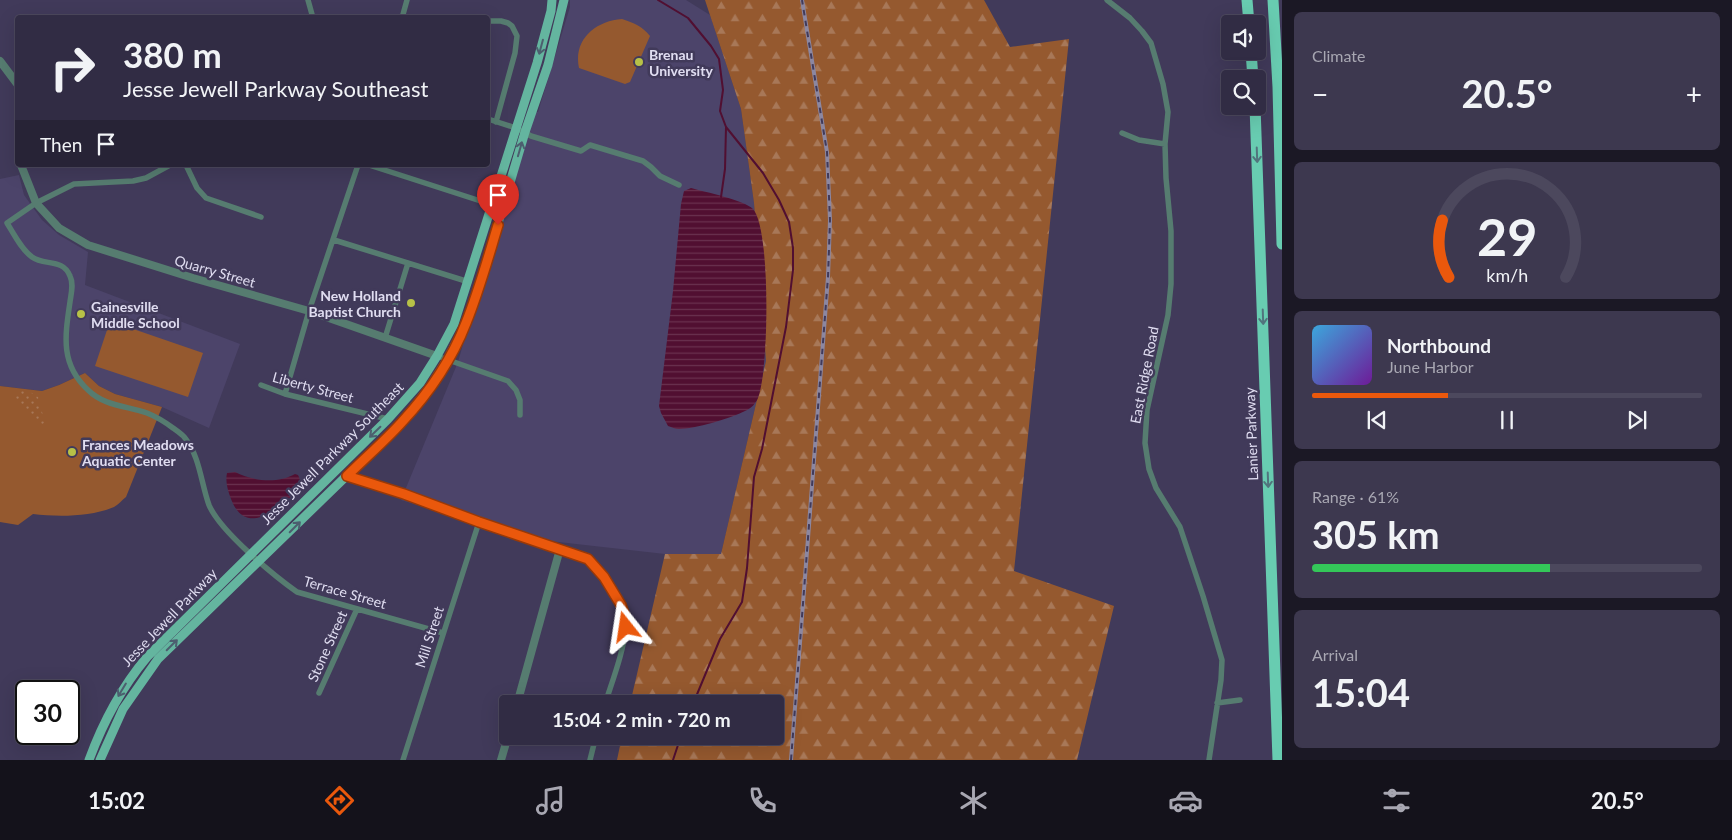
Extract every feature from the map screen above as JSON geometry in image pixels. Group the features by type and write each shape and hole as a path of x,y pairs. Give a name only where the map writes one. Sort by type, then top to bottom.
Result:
{"highway":[{"path":"1247,0 1248,15"},
{"path":"1273,0 1278,87 1282,244"},
{"name":"Lanier Parkway","path":"1255,115 1278,760"}],"main road":[{"name":"Jesse Jewell Parkway Southeast","path":"251,554 388,419 420,383 437,356 454,324 469,282 537,63 551,11 552,0"},
{"name":"Jesse Jewell Parkway Southeast","path":"260,562 402,422 432,384 447,360 466,324 482,277 525,132 548,65 564,0"},
{"path":"347,476 404,494 479,522"},
{"name":"Jesse Jewell Parkway","path":"89,760 99,731 128,681 147,657 251,554"},
{"name":"Jesse Jewell Parkway","path":"100,760 123,710 158,659 260,562"}],"street":[{"path":"308,0 311,15"},
{"path":"403,15 407,0"},
{"name":"East Ridge Road","path":"1107,0 1130,18 1151,43 1163,84 1168,112 1165,144 1171,231 1171,284 1168,315 1148,410 1145,443 1148,469 1156,488 1180,527 1222,660 1221,680 1209,760"},
{"path":"490,21 508,23 512,26 517,36 515,53 496,122"},
{"path":"0,61 15,81"},
{"path":"490,120 516,128 531,136 581,151 590,145 643,161 660,176 679,185"},
{"path":"1122,133 1139,140 1165,144"},
{"name":"Quarry Street","path":"21,167 36,203 59,228 88,244 192,278 309,311 437,356"},
{"path":"36,203 74,184 133,181 146,178 166,167"},
{"path":"187,167 197,188 206,198 261,217"},
{"path":"284,394 309,311 357,167"},
{"path":"375,167 493,205"},
{"name":"Terrace Street","path":"36,203 7,223 23,248 32,258 57,263 71,276 72,287 66,335 66,352 72,370 88,390 100,399 117,406 146,413 164,421 184,437 196,459 210,507 224,526 251,554 280,580 297,592 443,633"},
{"path":"334,240 469,282"},
{"path":"385,338 408,263"},
{"path":"437,356 508,381 516,390 520,400 520,415"},
{"name":"Liberty Street","path":"262,385 284,394 388,419"},
{"path":"479,522 588,559 604,577 621,605 626,619 619,658 608,695"},
{"name":"Mill Street","path":"403,760 479,522"},
{"path":"519,695 560,549"},
{"name":"Stone Street","path":"319,692 357,609"},
{"path":"1217,703 1240,700"},
{"path":"501,760 505,745"},
{"path":"590,760 594,745"}],"shaded area":[{"path":"570,0 686,0 710,15 741,109 754,203 766,361 721,554 665,554 532,539 401,500 458,362 530,110 538,112 570,7"},
{"name":"Gainesville Middle School","path":"19,175 24,195 42,220 59,235 88,252 85,285 240,344 209,428 162,407 115,394 99,386 85,373 42,391 0,386 0,179"},
{"path":"691,188 733,199 753,209 759,222 763,243 766,332 762,383 758,398 753,406 739,414 722,420 679,429 668,426 659,406 681,204 684,191"},
{"path":"235,472 249,478 265,480 281,479 295,474 298,475 300,483 294,494 272,512 264,516 249,518 242,515 236,509 229,493 226,476 227,473"}],"green space":[{"path":"705,0 984,0 1010,47 1069,39 1014,571 1114,606 1077,760 617,760 620,745 784,745 784,695 632,695 665,554 721,554 766,361 754,203 741,109"},
{"path":"622,19 638,25 650,36 630,82 625,84 579,68 579,49 588,34 603,24"},
{"path":"110,321 203,353 188,397 95,366"},
{"name":"Frances Meadows Aquatic Center","path":"85,373 99,386 115,394 162,407 126,497 114,507 95,513 63,516 33,514 18,525 0,522 0,386 42,391"},
{"path":"21,390 30,392 38,397 45,423 37,426 35,418 12,399 15,393"}],"waterway":[{"path":"658,0 688,18 719,59 723,90 720,111 726,127 763,173 779,200 789,222 793,248 793,270 786,327 762,449 754,477 747,568 742,602 720,639 697,695"},
{"path":"721,197 725,169 726,127"},
{"path":"673,760 678,745"}],"railway":[{"path":"791,760 828,277 830,220 827,152 802,0"}],"place":[{"name":"Brenau University","path":"639,62"},
{"name":"New Holland Baptist Church","path":"411,303"},
{"name":"Gainesville Middle School","path":"81,314"},
{"name":"Frances Meadows Aquatic Center","path":"72,452"}],"route":[{"path":"498,225 466,324 447,360 432,384 402,422 347,476 404,494 588,559 604,577 621,605 626,619 626,627"}]}
